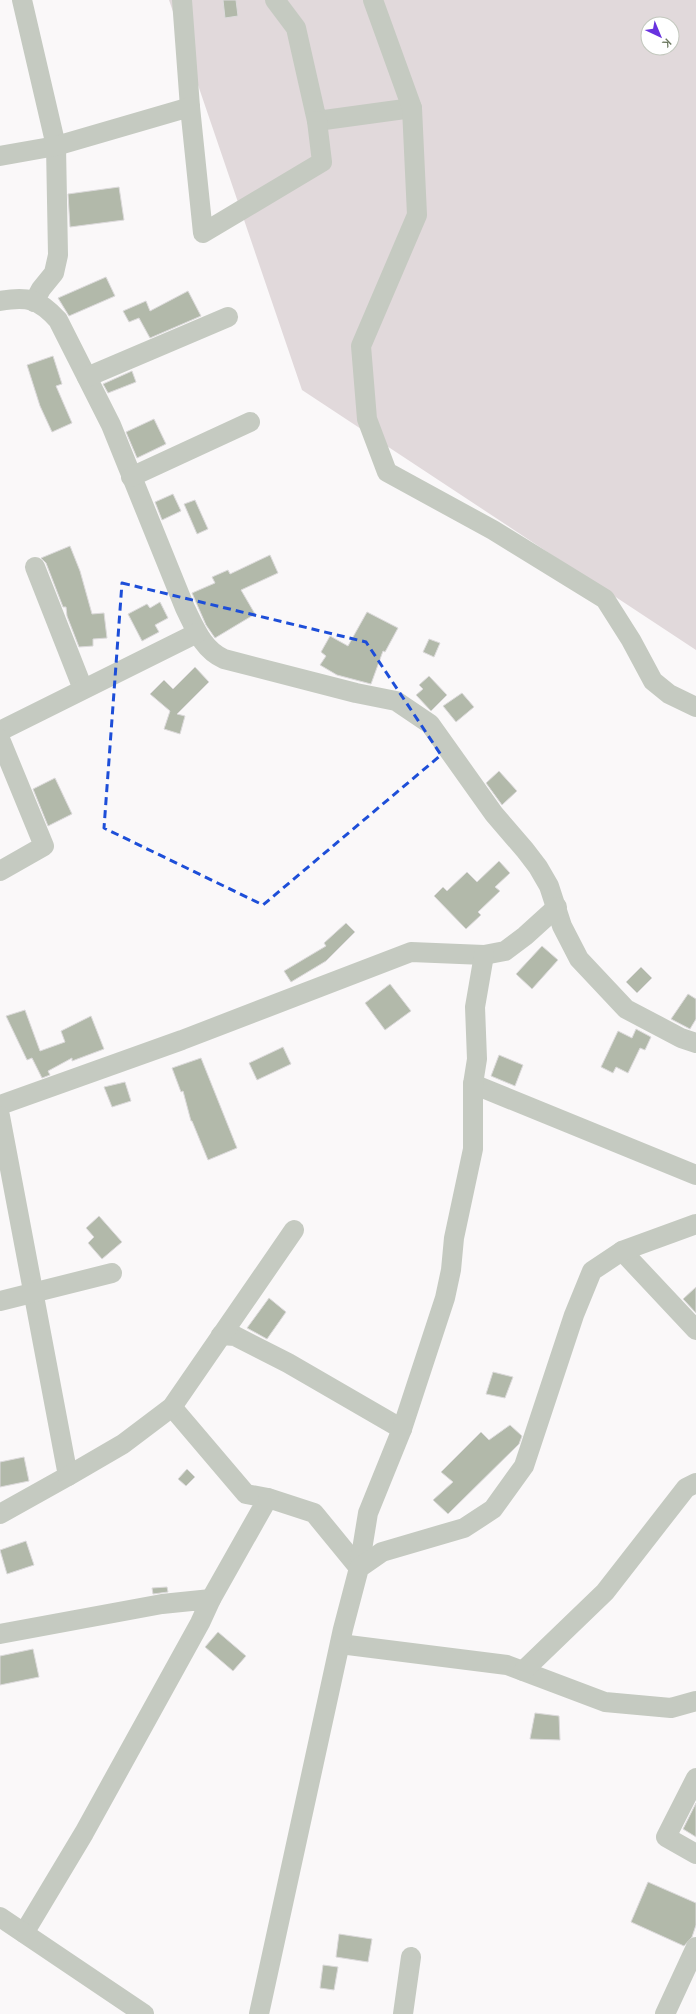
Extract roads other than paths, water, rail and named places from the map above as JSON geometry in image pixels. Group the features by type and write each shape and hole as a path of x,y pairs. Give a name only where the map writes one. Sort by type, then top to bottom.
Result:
{"street":[{"path":"22,0 56,146 58,255 54,273 34,302"},
{"path":"182,0 190,107 204,233 322,162 317,121 296,28 275,0"},
{"path":"373,0 412,108 417,215 361,346 367,419 387,472 493,530 605,599 631,640 653,681 669,694 696,706"},
{"path":"0,156 56,146 190,107"},
{"path":"317,121 412,108"},
{"path":"0,301 19,297 34,302 49,310 58,320 111,425 130,477 174,583 198,633 211,653 224,659 356,693 396,701 430,724 494,814 525,850 549,886 562,926 579,959 613,997 626,1009 681,1038 696,1043"},
{"path":"87,377 228,316"},
{"path":"130,477 250,422"},
{"path":"35,567 84,689"},
{"path":"0,731 198,633"},
{"path":"0,739 44,846 0,871"},
{"path":"0,1105 190,1038 411,952 484,955 505,951 526,936 557,907"},
{"path":"259,2014 340,1644 359,1568 368,1513 402,1429 445,1298 451,1270 454,1238 472,1149 473,1084 477,1059 475,1007 484,955"},
{"path":"473,1084 696,1175"},
{"path":"0,1116 68,1476"},
{"path":"359,1568 382,1552 464,1528 494,1509 524,1466 574,1315 592,1271 622,1251 696,1224"},
{"path":"0,1514 123,1444 172,1407 294,1230"},
{"path":"622,1251 696,1330"},
{"path":"0,1301 112,1273"},
{"path":"221,1335 235,1336 288,1363 402,1429"},
{"path":"172,1407 246,1494 268,1498 314,1513 359,1568"},
{"path":"524,1671 605,1592 686,1488 696,1483"},
{"path":"24,1933 84,1833 197,1629 211,1599 268,1498"},
{"path":"0,1634 162,1604 211,1599"},
{"path":"340,1644 507,1665 605,1702 671,1708 696,1701"},
{"path":"696,1778 666,1837 696,1854"},
{"path":"0,1917 144,2014"},
{"path":"665,2014 696,1947"},
{"path":"402,2014 411,1957"}]}
